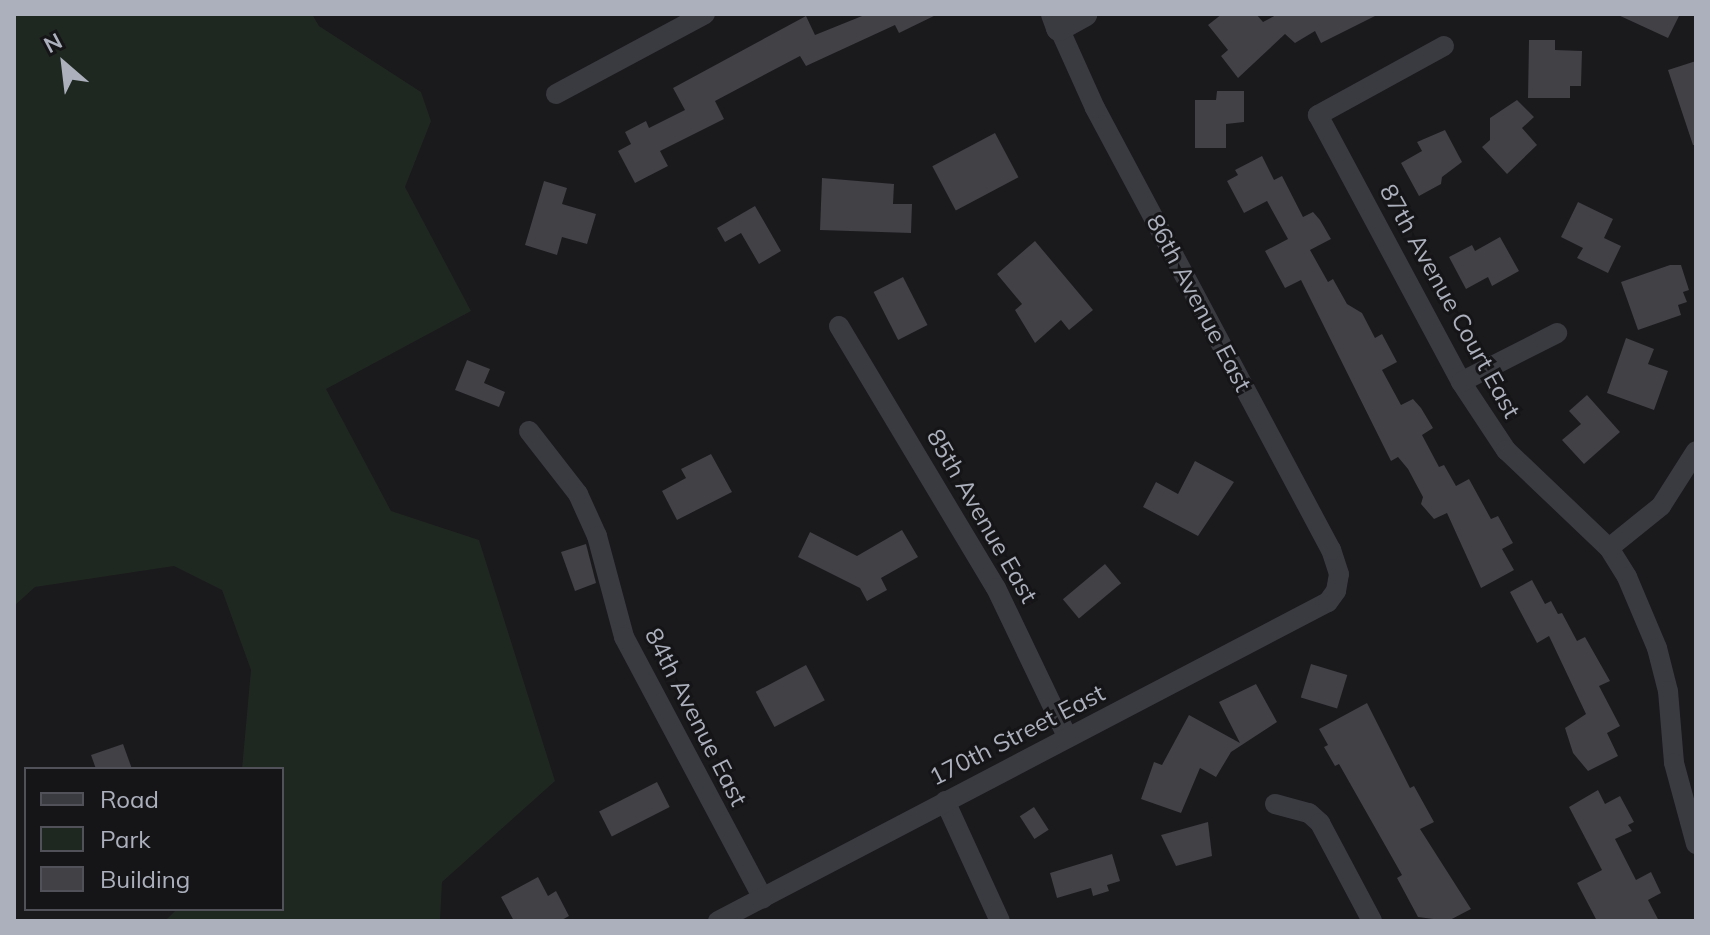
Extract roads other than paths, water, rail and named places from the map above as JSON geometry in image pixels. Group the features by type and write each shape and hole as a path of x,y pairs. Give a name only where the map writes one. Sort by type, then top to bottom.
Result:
{"street":[{"path":"556,94 705,14"},
{"path":"1056,21 1084,14"},
{"name":"86th Avenue East","path":"1056,21 1095,108 1331,550 1339,574 1336,591"},
{"name":"87th Avenue Court East","path":"1444,46 1318,115 1461,382 1506,450 1609,548 1657,648 1668,691 1674,763 1696,844"},
{"name":"85th Avenue East","path":"839,326 996,588 1068,738"},
{"path":"1461,382 1557,333"},
{"name":"84th Avenue East","path":"529,431 578,494 601,547 624,637 763,898"},
{"path":"1609,548 1661,506 1696,451"},
{"name":"170th Street East","path":"718,921 1328,602 1336,591"},
{"path":"945,801 1000,921"},
{"path":"1275,804 1309,813 1320,823 1372,921"}]}
